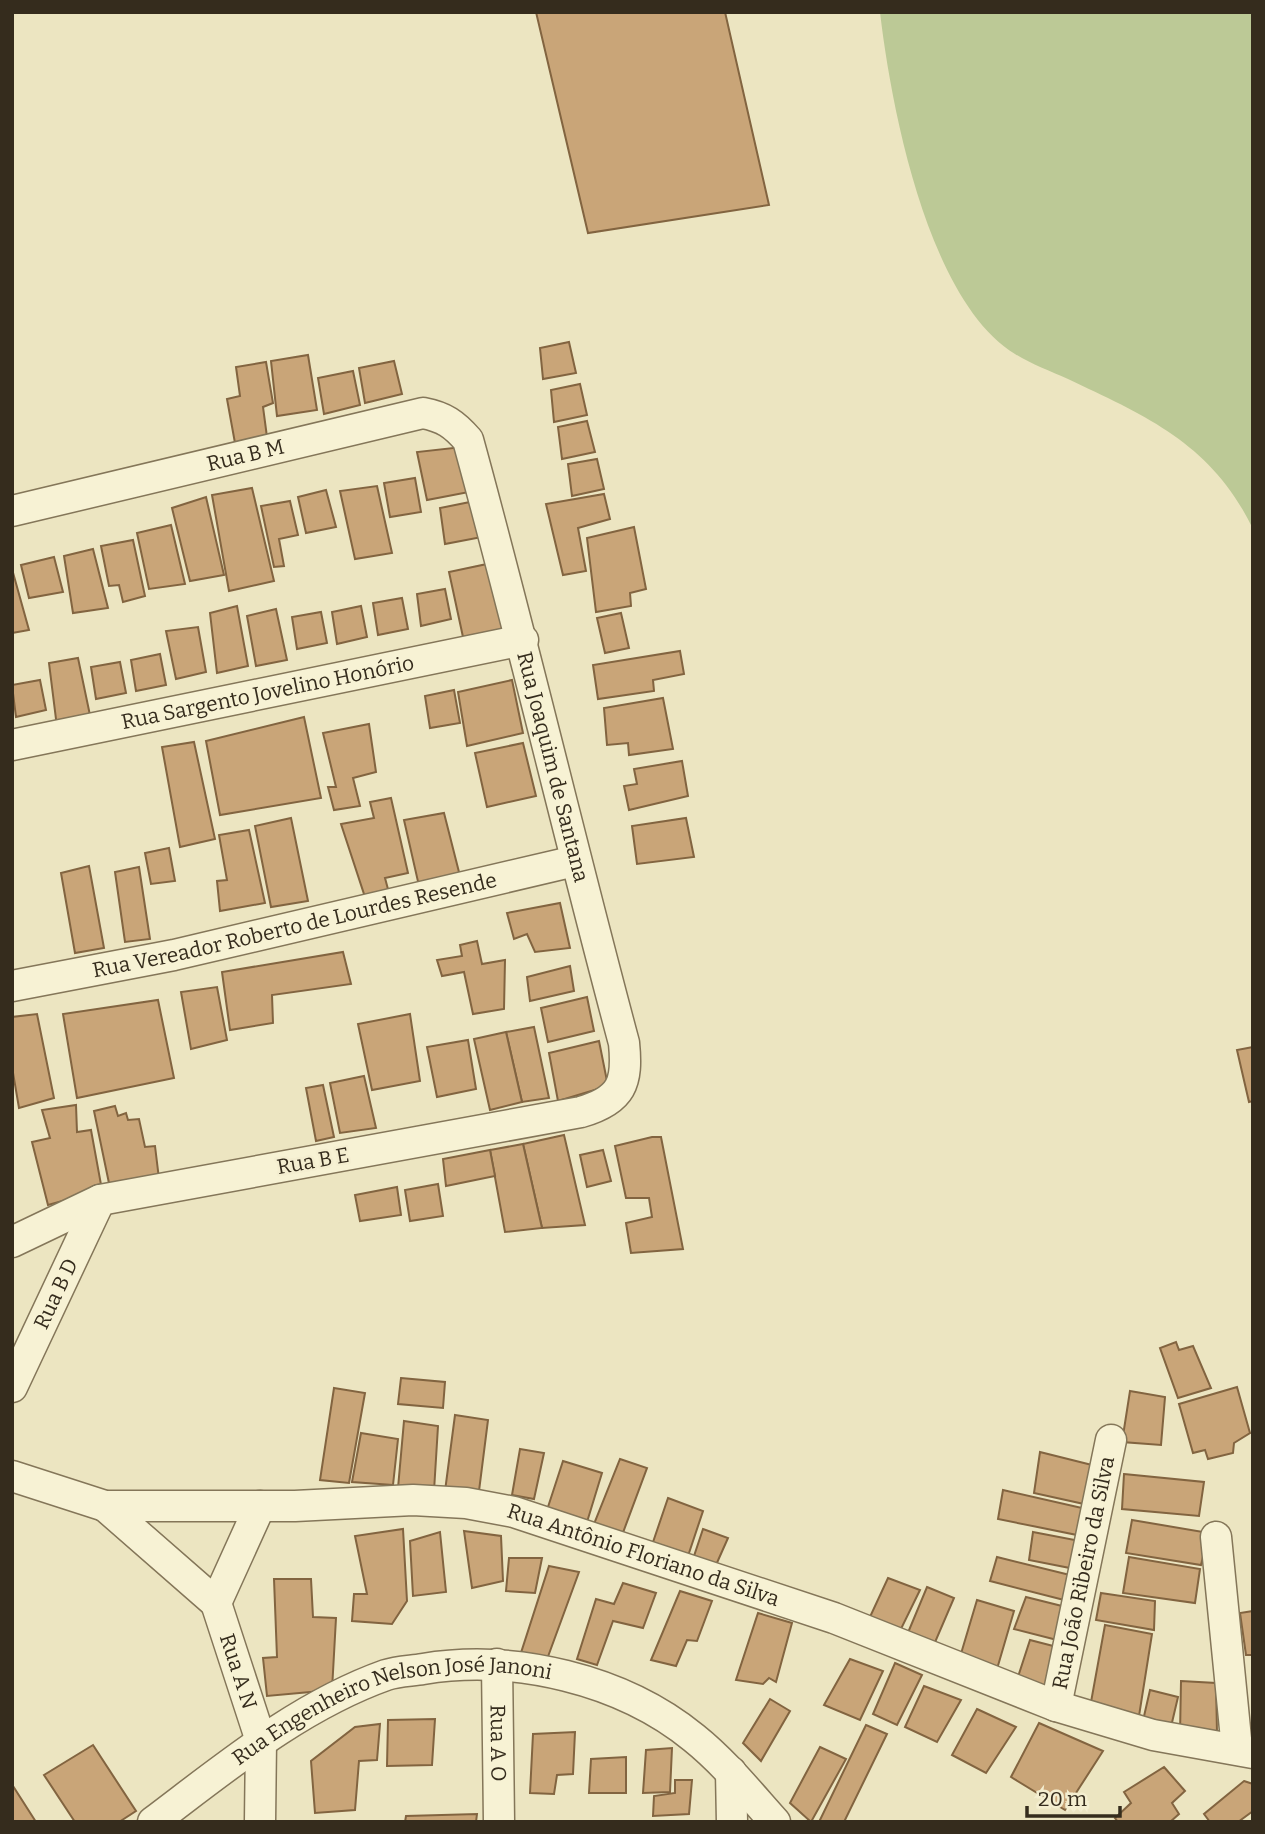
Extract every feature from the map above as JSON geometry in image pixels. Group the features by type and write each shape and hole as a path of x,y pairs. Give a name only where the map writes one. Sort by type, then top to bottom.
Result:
{"street":[{"name":"Rua B M","path":"12,510 423,413 441,416 454,423 468,440"},
{"name":"Rua Joaquim de Santana","path":"468,440 523,640 575,861 624,1043 626,1071 617,1094"},
{"name":"Rua Sargento Jovelino Honório","path":"12,745 523,640"},
{"name":"Rua Vereador Roberto de Lourdes Resende","path":"12,985 174,956 575,861"},
{"name":"Rua B E","path":"12,1242 100,1200 581,1112 603,1106 617,1094"},
{"name":"Rua B D","path":"12,1387 100,1200"},
{"name":"Rua João Ribeiro da Silva","path":"1056,1706 1111,1440"},
{"name":"Rua Antônio Floriano da Silva","path":"12,1476 105,1506 260,1506 412,1500 466,1503 514,1512 834,1618 1056,1706 1153,1735 1245,1751"},
{"path":"105,1506 216,1603 260,1506"},
{"path":"1216,1537 1245,1751"},
{"name":"Rua A N","path":"216,1603 261,1741 260,1822"},
{"name":"Rua Engenheiro Nelson José Janoni","path":"153,1822 261,1741 321,1704 388,1674 442,1666 497,1664 587,1684 648,1707 693,1737 731,1772 775,1822"},
{"name":"Rua A O","path":"497,1664 499,1822"},
{"path":"731,1772 732,1822"}],"green space":[{"path":"880,12 1253,12 1253,529 1237,500 1198,454 1151,421 1015,354 985,328 959,292 937,248 919,199 894,98"}],"building":[{"path":"536,12 725,12 769,205 588,233"},
{"path":"569,342 576,373 543,379 540,348"},
{"path":"308,355 317,410 277,416 271,361"},
{"path":"394,361 402,394 365,403 359,368"},
{"path":"266,362 273,403 263,407 267,437 235,443 227,399 240,396 236,367"},
{"path":"353,371 360,405 324,414 318,378"},
{"path":"580,384 587,415 554,422 551,390"},
{"path":"587,421 595,452 562,459 558,427"},
{"path":"462,447 469,492 427,500 417,452"},
{"path":"597,459 604,489 572,496 568,464"},
{"path":"415,478 421,512 390,517 384,483"},
{"path":"377,486 392,553 355,559 340,491"},
{"path":"252,488 274,581 229,591 212,495"},
{"path":"326,490 336,527 306,533 298,497"},
{"path":"604,494 610,519 578,528 586,571 563,575 546,504"},
{"path":"206,497 224,575 190,581 172,508"},
{"path":"290,501 298,535 279,539 284,566 274,567 261,506"},
{"path":"475,501 482,537 445,544 440,508"},
{"path":"171,525 185,584 149,589 137,533"},
{"path":"634,527 646,589 630,593 631,606 596,612 587,538"},
{"path":"133,540 145,596 123,602 119,585 109,586 101,546"},
{"path":"93,549 108,608 73,613 64,556"},
{"path":"54,557 63,592 29,598 21,565"},
{"path":"487,564 503,629 463,637 449,572"},
{"path":"12,569 29,630 12,633"},
{"path":"445,589 451,619 421,626 417,594"},
{"path":"402,598 408,629 378,635 373,603"},
{"path":"237,606 248,666 217,673 210,613"},
{"path":"361,606 367,637 337,644 332,612"},
{"path":"276,609 287,660 256,666 247,616"},
{"path":"321,612 327,643 297,649 292,617"},
{"path":"621,613 629,648 605,653 597,618"},
{"path":"198,627 206,672 176,679 166,631"},
{"path":"680,651 684,674 653,680 654,691 598,699 593,665"},
{"path":"160,654 166,685 136,691 131,660"},
{"path":"78,658 91,720 57,727 49,663"},
{"path":"120,662 126,693 96,699 91,667"},
{"path":"40,680 46,710 16,717 12,685"},
{"path":"512,680 523,733 467,746 458,692"},
{"path":"454,690 460,723 430,728 425,696"},
{"path":"663,698 673,749 629,755 628,743 607,745 604,708"},
{"path":"304,717 321,798 220,815 206,741"},
{"path":"369,724 376,772 353,778 360,806 334,810 328,787 336,787 323,733"},
{"path":"194,742 215,839 180,847 162,747"},
{"path":"523,743 536,796 487,807 475,753"},
{"path":"682,761 688,796 629,810 624,786 637,784 634,769"},
{"path":"391,798 408,873 385,878 389,893 365,897 341,824 374,818 370,802"},
{"path":"444,813 461,880 419,886 404,820"},
{"path":"291,818 308,901 271,907 255,826"},
{"path":"686,818 694,857 637,864 632,826"},
{"path":"249,830 265,903 220,911 217,881 227,880 219,835"},
{"path":"169,848 175,881 151,884 145,853"},
{"path":"89,866 104,948 75,953 61,873"},
{"path":"139,867 150,939 125,942 115,872"},
{"path":"560,903 570,948 535,952 527,934 514,939 507,913"},
{"path":"477,941 482,964 505,960 504,1009 473,1014 464,972 442,976 437,960 462,956 460,945"},
{"path":"343,952 351,984 272,995 273,1023 230,1030 222,972"},
{"path":"570,966 574,991 530,1001 527,977"},
{"path":"217,987 227,1040 191,1049 181,992"},
{"path":"587,997 594,1031 548,1042 541,1008"},
{"path":"158,1000 174,1078 77,1098 63,1014"},
{"path":"37,1014 54,1098 19,1108 12,1067 12,1017"},
{"path":"410,1014 420,1081 372,1090 358,1024"},
{"path":"534,1027 549,1098 522,1102 506,1032"},
{"path":"506,1032 522,1102 490,1110 474,1039"},
{"path":"468,1040 476,1089 437,1097 427,1047"},
{"path":"599,1041 608,1086 558,1101 549,1053"},
{"path":"1253,1047 1253,1101 1249,1102 1237,1050"},
{"path":"364,1076 376,1128 340,1133 330,1083"},
{"path":"323,1085 334,1137 316,1141 306,1088"},
{"path":"76,1105 77,1132 91,1130 102,1190 48,1205 32,1142 50,1138 42,1110"},
{"path":"115,1106 118,1116 126,1113 128,1120 139,1119 145,1147 155,1146 159,1179 110,1188 94,1111"},
{"path":"564,1135 585,1225 542,1228 523,1144"},
{"path":"661,1137 683,1249 631,1253 626,1223 652,1217 649,1198 626,1198 615,1146"},
{"path":"523,1144 542,1228 505,1232 490,1150"},
{"path":"490,1150 495,1176 446,1186 443,1159"},
{"path":"603,1150 611,1181 587,1187 580,1155"},
{"path":"438,1184 443,1216 410,1221 405,1190"},
{"path":"397,1187 401,1215 360,1221 355,1195"},
{"path":"1176,1342 1179,1350 1193,1346 1211,1388 1178,1398 1160,1348"},
{"path":"401,1378 445,1382 443,1408 398,1404"},
{"path":"1237,1387 1250,1433 1234,1443 1233,1453 1208,1459 1205,1450 1193,1453 1179,1404"},
{"path":"334,1388 365,1393 349,1483 320,1480"},
{"path":"1130,1391 1165,1397 1161,1445 1122,1442"},
{"path":"455,1415 488,1420 479,1491 445,1491"},
{"path":"404,1421 438,1426 434,1491 398,1488"},
{"path":"361,1433 398,1439 393,1485 352,1482"},
{"path":"520,1449 544,1453 534,1499 512,1495"},
{"path":"1040,1452 1092,1465 1084,1504 1034,1493"},
{"path":"620,1459 647,1468 621,1538 592,1529"},
{"path":"563,1461 602,1473 587,1522 547,1510"},
{"path":"1124,1474 1204,1482 1199,1516 1122,1509"},
{"path":"1003,1490 1082,1508 1077,1535 998,1519"},
{"path":"668,1498 703,1511 687,1559 651,1548"},
{"path":"1132,1520 1209,1533 1201,1565 1126,1553"},
{"path":"403,1529 407,1601 392,1624 352,1621 354,1594 367,1594 355,1536"},
{"path":"703,1529 728,1538 716,1565 693,1559"},
{"path":"464,1531 501,1536 503,1581 472,1588"},
{"path":"440,1532 446,1592 413,1596 410,1541"},
{"path":"1033,1532 1080,1541 1075,1569 1029,1560"},
{"path":"997,1557 1074,1576 1068,1601 990,1581"},
{"path":"1129,1557 1200,1569 1195,1603 1123,1593"},
{"path":"509,1558 542,1558 535,1593 506,1591"},
{"path":"549,1566 579,1572 546,1662 519,1659"},
{"path":"888,1578 920,1590 899,1633 869,1619"},
{"path":"274,1579 311,1579 313,1617 336,1618 332,1690 267,1696 263,1658 277,1657"},
{"path":"623,1583 656,1593 643,1628 613,1621 597,1665 577,1659 596,1599 614,1604"},
{"path":"927,1587 954,1598 933,1647 907,1635"},
{"path":"680,1591 712,1601 697,1641 687,1640 676,1666 651,1660"},
{"path":"1101,1593 1155,1601 1154,1630 1096,1620"},
{"path":"1026,1597 1070,1608 1061,1641 1014,1629"},
{"path":"977,1600 1014,1611 997,1669 960,1657"},
{"path":"1253,1611 1253,1655 1246,1655 1240,1613"},
{"path":"758,1613 792,1623 776,1682 769,1678 763,1684 736,1680"},
{"path":"1105,1625 1152,1634 1139,1716 1091,1702"},
{"path":"1030,1640 1061,1648 1049,1696 1016,1683"},
{"path":"850,1659 883,1671 860,1720 824,1705"},
{"path":"895,1663 922,1675 897,1725 873,1714"},
{"path":"1181,1681 1216,1683 1217,1733 1180,1734"},
{"path":"924,1686 961,1700 937,1742 905,1727"},
{"path":"1150,1690 1178,1697 1170,1731 1142,1725"},
{"path":"770,1699 790,1711 761,1761 743,1743"},
{"path":"977,1709 1016,1727 986,1773 952,1755"},
{"path":"435,1719 432,1765 387,1766 388,1720"},
{"path":"1039,1723 1103,1751 1065,1810 1011,1777"},
{"path":"380,1724 377,1760 359,1761 355,1810 315,1813 311,1761 355,1727"},
{"path":"866,1725 887,1734 844,1822 819,1822"},
{"path":"575,1732 573,1774 557,1775 554,1794 530,1793 533,1734"},
{"path":"93,1745 136,1811 119,1822 75,1822 44,1775"},
{"path":"820,1747 846,1759 811,1822 790,1803"},
{"path":"672,1748 670,1792 643,1793 646,1750"},
{"path":"626,1757 626,1793 589,1793 591,1759"},
{"path":"1164,1767 1185,1791 1172,1803 1179,1814 1170,1822 1118,1822 1115,1818 1131,1803 1124,1792"},
{"path":"675,1780 692,1780 689,1814 653,1816 654,1796 675,1793"},
{"path":"1244,1781 1253,1784 1253,1811 1238,1822 1210,1822 1204,1814"},
{"path":"13,1786 36,1822 12,1822"},
{"path":"477,1814 476,1822 405,1822 406,1816"}]}
